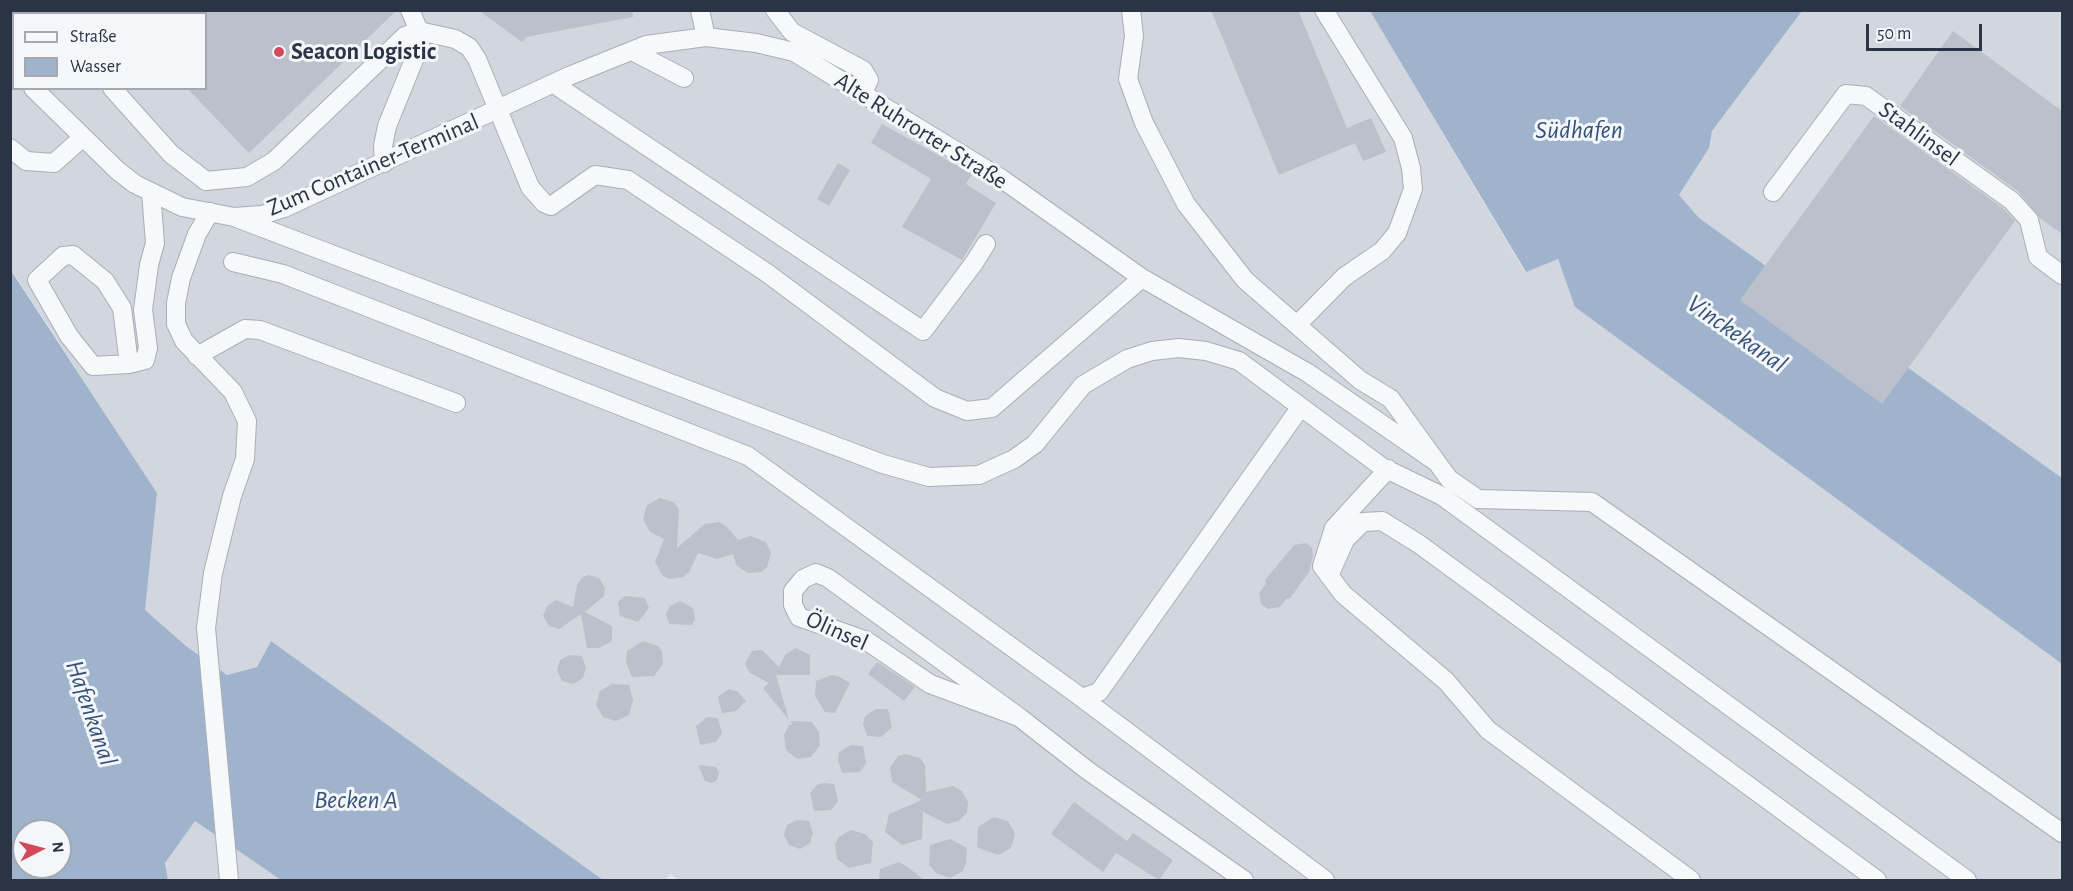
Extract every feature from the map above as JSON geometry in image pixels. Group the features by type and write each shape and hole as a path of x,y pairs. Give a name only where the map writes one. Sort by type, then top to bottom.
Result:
{"street":[{"path":"384,163 383,146 387,126 420,45 420,31 410,10"},
{"path":"700,10 706,36"},
{"path":"775,10 792,32 863,70 869,80 862,94"},
{"path":"1131,10 1134,36 1128,79 1144,123 1186,204 1245,280 1360,380 1391,399 1449,479 1478,499 1592,502 2062,833"},
{"path":"1297,325 1344,277 1382,251 1397,233 1413,189 1411,168 1403,138 1324,10"},
{"path":"114,90 171,154 206,181 220,182 247,177 274,161 405,36 420,31 438,33 469,47 486,79 497,111 530,187 544,204 551,206 595,174 628,180 767,273 935,398 967,411 992,408 1142,278"},
{"name":"Zum Container-Terminal","path":"35,90 118,171 151,192 182,207 234,217 262,215 285,208 554,84 632,51 667,40 706,36"},
{"name":"Alte Ruhrorter Straße","path":"706,36 756,43 794,52 1002,179 1142,278 1308,373 1435,460"},
{"path":"632,51 684,78"},
{"path":"554,84 923,331 986,244"},
{"name":"Stahlinsel","path":"1773,192 1846,94 1866,96 2012,201 2029,220 2038,257 2062,275"},
{"path":"10,147 26,161 54,163 82,138"},
{"path":"129,364 122,308 105,281 73,255 63,256 37,280 69,336 93,366 129,364 146,360 148,348 143,310 148,265 155,243 151,192"},
{"path":"210,212 197,234 181,278 176,303 177,324 184,342 233,392 242,406 248,434 245,459 232,496 213,573 206,628 229,880"},
{"path":"234,217 873,460 929,477 979,475 1003,466 1035,444 1083,385 1114,365 1152,351 1191,349 1239,361 1256,371 1300,408 1388,469 1443,496 1967,880"},
{"path":"233,262 284,274 748,456 1082,698 1325,880"},
{"path":"196,356 245,329 260,330 456,403"},
{"path":"1082,698 1099,692 1300,408"},
{"path":"1388,469 1334,528 1322,566 1329,576 1343,594 1446,681 1488,730 1691,880"},
{"path":"1329,576 1345,540 1363,522 1382,521 1419,544 1877,880"},
{"name":"Ölinsel","path":"1019,717 930,684 867,641 799,617 793,604 793,591 803,579 816,573 828,578 1019,717 1087,770 1244,880"}],"shaded area":[{"path":"11,11 1370,11 1525,272 1558,258 1575,307 2062,664 2062,880 679,880 670,874 665,880 603,880 271,641 257,667 227,675 186,646 144,610 157,493 11,269"},
{"path":"1802,11 2062,11 2062,478 1699,218 1679,195 1709,148 1712,131"},
{"path":"195,820 281,880 168,880 165,863"}],"water":[{"name":"Südhafen","path":"1370,11 1802,11 1712,131 1709,148 1679,195 1699,218 2062,478 2062,664 1575,307 1558,259 1526,272"},
{"path":"10,269 157,493 145,610 186,646 227,675 257,667 271,641 603,880 281,880 195,821 165,863 168,880 11,880"}],"building":[{"name":"Seacon Logistic","path":"206,10 397,10 249,153 189,90 207,90"},
{"path":"478,10 632,10 633,17 526,37 522,42"},
{"path":"1211,10 1298,10 1347,128 1371,118 1386,152 1363,161 1355,143 1279,175"},
{"path":"1953,31 2062,111 2062,234 2040,218 2019,192 1900,106"},
{"path":"1874,116 2004,209 2015,221 1882,404 1740,300"},
{"path":"882,124 972,174 966,184 996,203 962,260 902,227 931,179 871,143"},
{"path":"838,163 850,170 829,206 817,199"},
{"path":"660,498 673,502 679,509 677,548 705,524 719,522 726,526 738,540 750,536 766,542 771,553 767,567 761,572 748,573 736,565 733,554 717,559 698,553 689,572 683,577 669,579 662,575 655,562 664,539 650,532 643,519 647,505"},
{"path":"1306,543 1312,548 1313,556 1309,572 1290,598 1286,599 1280,607 1268,609 1261,604 1259,593 1266,584 1265,580 1294,545"},
{"path":"589,575 599,578 605,588 604,596 585,612 612,626 612,641 599,648 587,648 581,614 559,629 549,626 543,616 547,606 556,600 573,607 577,585 583,577"},
{"path":"625,596 645,598 649,608 638,622 620,616 618,602"},
{"path":"680,601 693,608 695,619 692,625 669,624 666,614 670,606"},
{"path":"643,641 658,646 662,651 663,664 654,676 632,677 626,662 627,651"},
{"path":"796,648 810,655 810,675 776,675 789,720 763,688 769,683 750,673 745,664 752,651 762,650 779,667 786,654"},
{"path":"570,655 582,656 586,668 583,678 573,684 562,681 557,670 560,660"},
{"path":"877,662 915,687 904,701 868,674"},
{"path":"832,675 850,683 835,713 825,712 815,696 816,681"},
{"path":"612,684 629,685 633,700 629,715 616,721 603,717 596,705 600,691"},
{"path":"729,689 737,691 746,701 736,711 722,713 718,697"},
{"path":"876,709 888,709 892,727 881,737 867,736 863,724 865,716"},
{"path":"707,717 718,718 722,733 716,742 700,745 696,726"},
{"path":"790,721 812,722 819,732 820,745 811,757 797,759 786,750 784,735 789,725 793,724"},
{"path":"851,745 863,746 866,763 860,772 842,773 838,760 839,752"},
{"path":"906,754 920,758 925,765 926,792 953,786 962,791 968,802 967,813 958,821 947,824 923,812 922,839 902,845 885,832 889,814 922,800 892,782 890,768 898,756"},
{"path":"698,765 716,767 719,773 717,780 712,783 705,781"},
{"path":"834,784 838,801 831,810 814,811 810,793 817,785"},
{"path":"1074,802 1127,841 1133,833 1173,860 1159,880 1116,853 1103,872 1051,834"},
{"path":"994,817 1008,821 1015,834 1011,848 998,855 977,847 978,827"},
{"path":"797,820 809,821 813,833 810,843 800,849 789,845 784,835 787,825"},
{"path":"851,830 865,834 873,842 871,863 849,868 837,859 835,844 839,837"},
{"path":"950,839 967,848 963,871 950,878 936,873 929,865 930,845"},
{"path":"899,862 924,880 879,880 880,869"}],"place":[{"name":"Seacon Logistic","path":"279,52"}],"water label":[{"name":"Vinckekanal","path":"1737,334"},
{"name":"Hafenkanal","path":"91,713"},
{"name":"Becken A","path":"356,800"}]}
